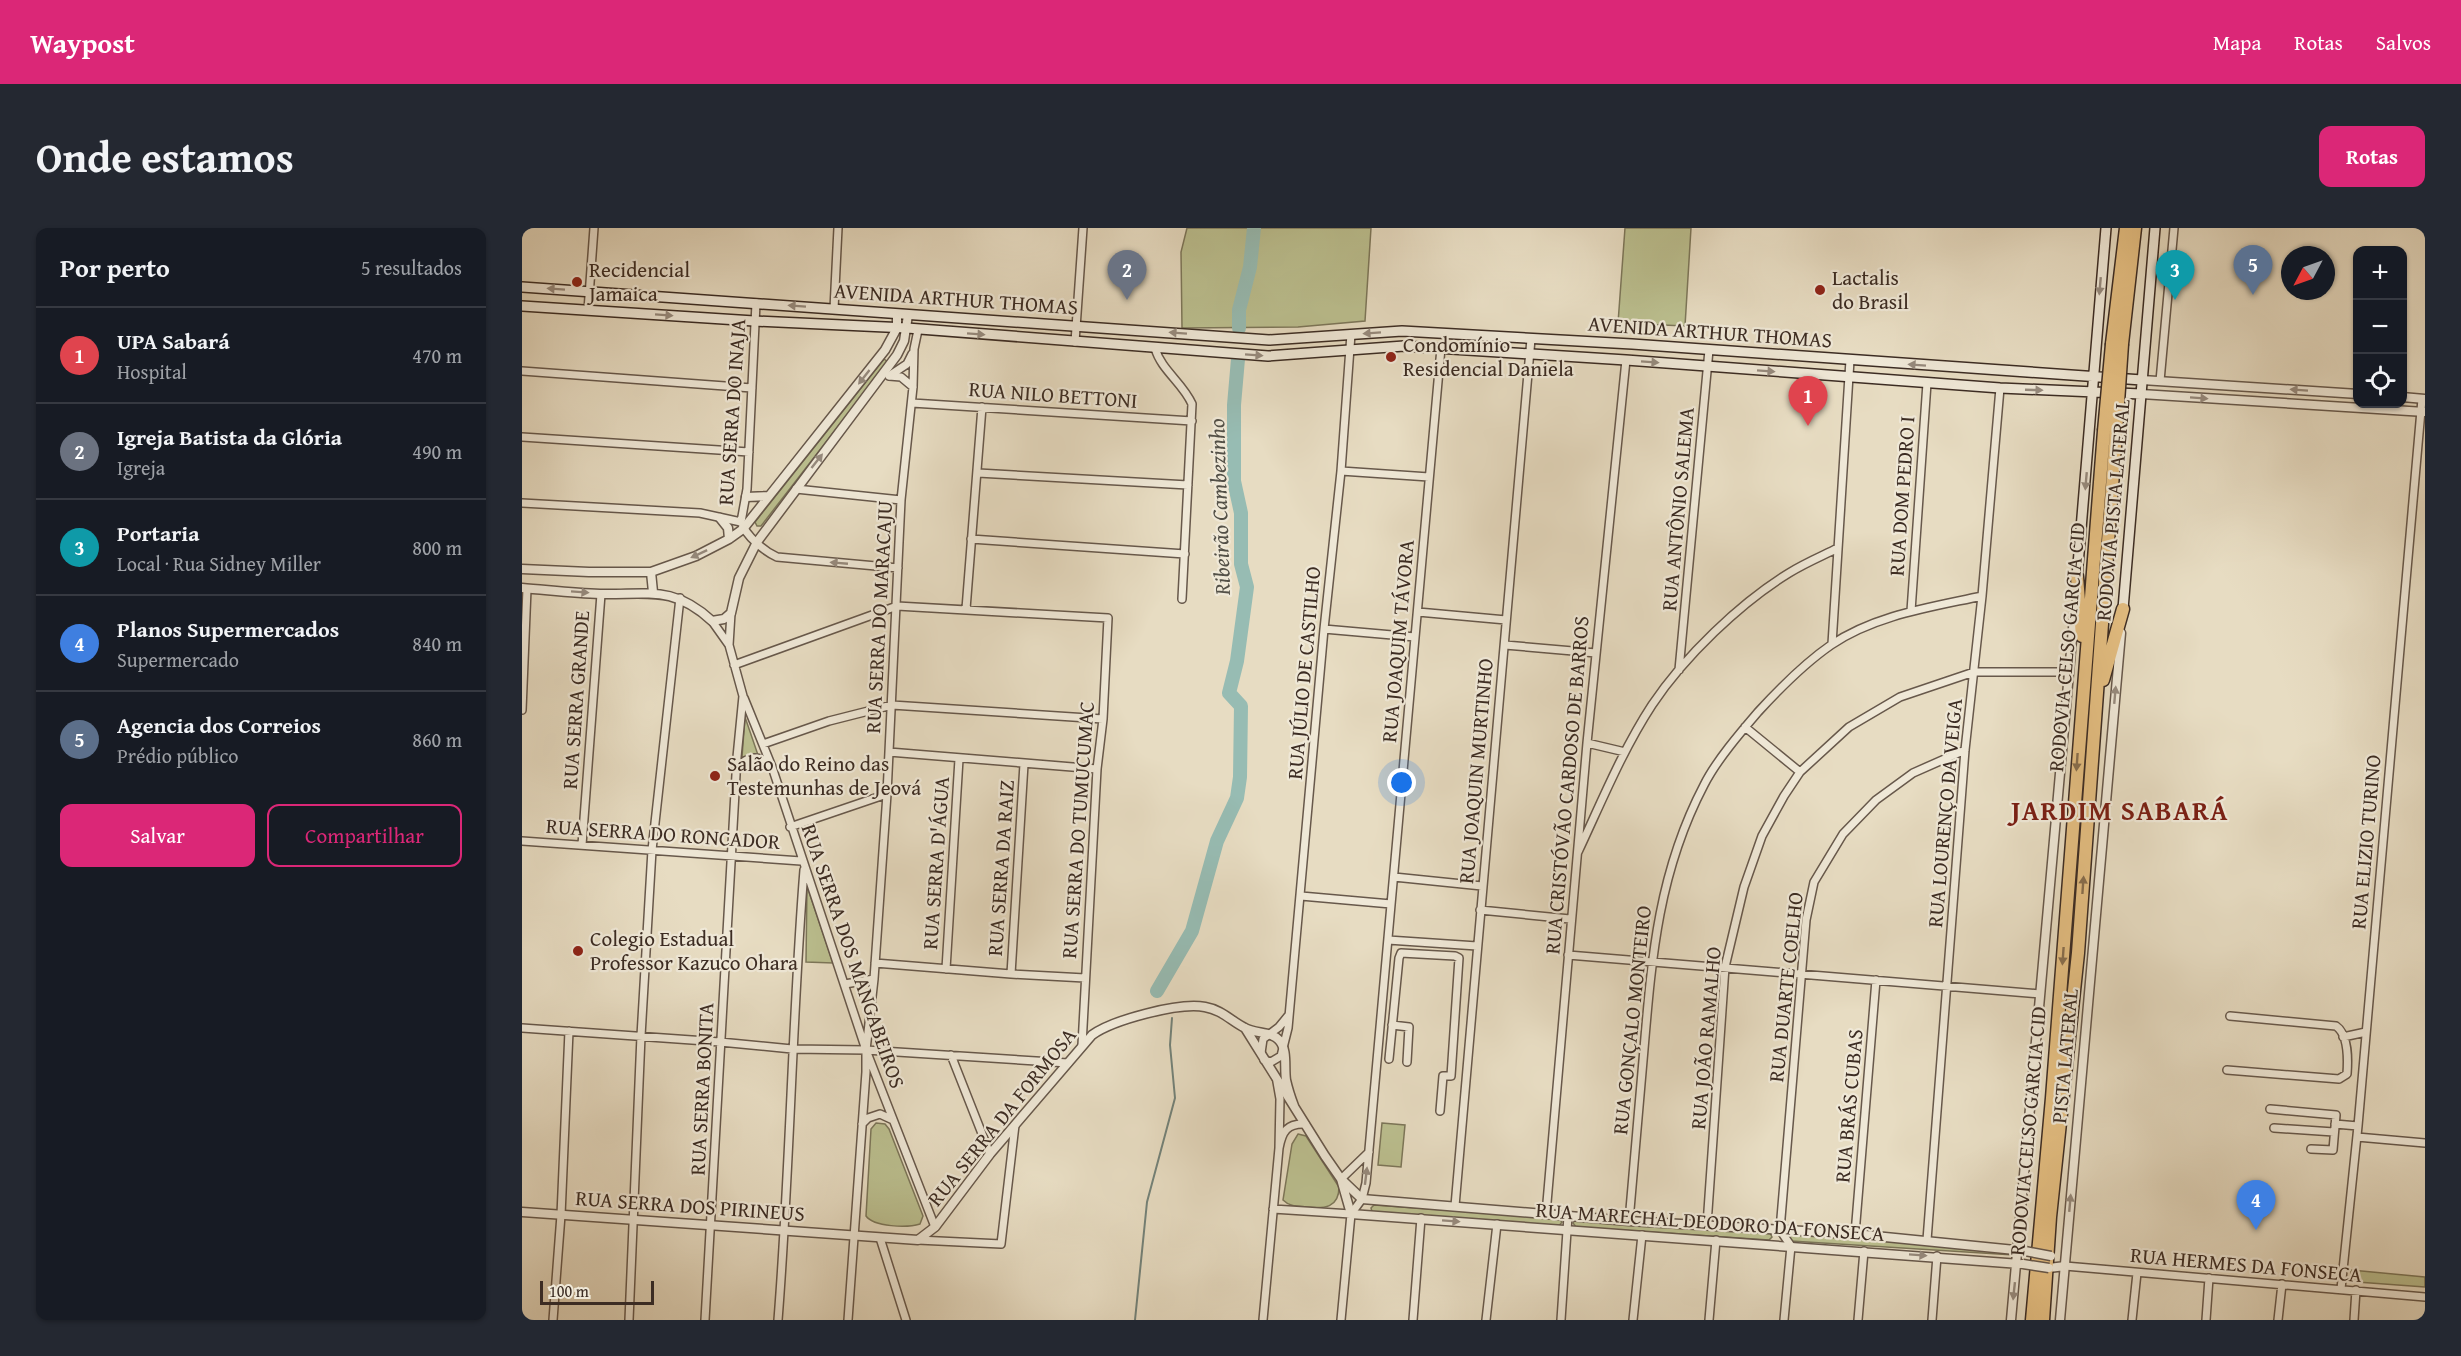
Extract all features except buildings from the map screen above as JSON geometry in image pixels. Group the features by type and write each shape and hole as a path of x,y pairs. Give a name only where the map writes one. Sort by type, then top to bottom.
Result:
{"highway":[{"name":"RODOVIA CELSO GARCIA CID","path":"2043,1320 2048,1238 2078,953 2096,707 2110,432 2126,228"},
{"name":"RODOVIA CELSO GARCIA CID","path":"2117,344 2134,228"},
{"name":"RODOVIA CELSO GARCIA CID","path":"2032,1320 2052,1098 2084,668 2110,432"},
{"path":"2078,577 2084,668"},
{"path":"2096,707 2123,609"}],"main road":[{"name":"RODOVIA PISTA LATERAL","path":"2078,577 2106,228"},
{"name":"RODOVIA PISTA LATERAL","path":"2123,609 2155,228"},
{"name":"AVENIDA ARTHUR THOMAS","path":"522,287 1269,340 1402,331 2142,380"},
{"name":"AVENIDA ARTHUR THOMAS","path":"522,306 902,328 1268,356 1404,346 1966,386 2141,394"},
{"path":"1966,386 1974,378 1976,369"}],"street":[{"path":"588,310 594,228"},
{"path":"834,309 838,228"},
{"path":"1075,342 1083,228"},
{"path":"2160,381 2174,228"},
{"name":"RUA SERRA DO INAJA","path":"742,526 749,452 756,303"},
{"path":"729,645 730,613 739,578 757,542 796,489 886,377 901,348 902,328 897,314"},
{"path":"522,569 651,572 696,556 729,539 769,496 902,328 908,315"},
{"name":"RUA SERRA DO MARACAJU","path":"848,1320 866,1050 874,979 887,794 901,500 912,403 914,349 918,330"},
{"name":"RUA JÚLIO DE CASTILHO","path":"1283,1050 1301,896 1324,629 1341,471 1351,334"},
{"name":"RUA JOAQUIN MURTINHO","path":"1455,1206 1532,339"},
{"path":"1155,348 1158,359 1187,392 1192,404 1182,598"},
{"name":"RUA JOAQUIM TÁVORA","path":"1351,1214 1362,1199 1369,1152 1441,348"},
{"path":"886,377 907,364 914,349"},
{"name":"RUA ANTÔNIO SALEMA","path":"1679,670 1709,350"},
{"name":"RUA CRISTÓVÃO CARDOSO DE BARROS","path":"1546,1214 1570,919 1626,360"},
{"path":"1832,644 1850,360"},
{"path":"522,371 752,388"},
{"path":"886,377 901,377 913,387"},
{"path":"2142,380 2353,394"},
{"name":"RUA DOM PEDRO I","path":"1911,611 1927,383"},
{"name":"RUA LOURENÇO DA VEIGA","path":"1927,1240 1965,750 1982,596 2000,388"},
{"path":"2141,394 2423,412"},
{"path":"2407,397 2424,399"},
{"name":"RUA ELIZIO TURINO","path":"2341,1289 2357,1137 2424,399"},
{"name":"RUA NILO BETTONI","path":"912,403 1192,421"},
{"path":"734,665 897,606 966,609 982,407"},
{"path":"522,437 749,452"},
{"path":"1341,471 1429,477"},
{"path":"978,473 1188,485"},
{"path":"796,489 901,500"},
{"path":"746,497 769,496"},
{"path":"522,503 700,513 742,526 767,552 777,557 898,568"},
{"path":"720,518 728,528 729,539"},
{"path":"971,539 1185,554"},
{"path":"1576,857 1625,752 1652,705 1679,670 1713,634 1748,603 1789,573 1838,548"},
{"path":"651,572 653,592"},
{"name":"RODOVIA PISTA LATERAL","path":"2061,773 2078,577"},
{"path":"522,710 524,588 601,594 653,592 680,598 699,608 712,621 729,645"},
{"name":"RUA SERRA GRANDE","path":"582,845 601,594"},
{"name":"RUA GONÇALO MONTEIRO","path":"1629,1221 1651,961 1663,894 1682,832 1705,782 1745,727 1777,691 1832,644 1864,628 1911,611 1982,596"},
{"path":"629,1320 641,1036 652,850 680,598"},
{"name":"RUA SERRA DO TUMUCUMAC","path":"966,609 1108,618 1104,719 1097,769 1082,1045"},
{"name":"RODOVIA PISTA LATERAL","path":"2106,795 2123,609"},
{"path":"1418,612 1506,620"},
{"path":"712,621 724,619 730,613"},
{"path":"1324,629 1415,638"},
{"name":"RUA SERRA BONITA","path":"705,1320 720,1042 743,696 729,645"},
{"path":"1505,645 1596,653"},
{"name":"RUA JOÃO RAMALHO","path":"1707,1225 1725,967 1744,887 1762,836 1784,796 1800,772 1849,728 1900,697 1974,672 2069,672"},
{"name":"RUA SERRA DOS MANGABEIROS","path":"743,696 772,767 790,827 866,1050 935,1227"},
{"path":"763,744 829,721 891,705 1104,719"},
{"path":"1745,727 1800,772"},
{"path":"1587,743 1625,752"},
{"name":"RUA DUARTE COELHO","path":"1780,1230 1806,921 1814,882 1843,834 1876,800 1913,773 1965,750"},
{"path":"889,752 1097,769"},
{"path":"737,770 750,758 763,759 772,767"},
{"name":"RUA SERRA D'ÁGUA","path":"946,969 959,759"},
{"name":"RUA SERRA DA RAIZ","path":"1011,974 1024,764"},
{"name":"PISTA LATERAL","path":"2011,1320 2020,1264 2040,994 2061,773"},
{"path":"790,827 887,794"},
{"name":"PISTA LATERAL","path":"2060,1320 2106,795"},
{"name":"RUA SERRA DO RONCADOR","path":"522,841 803,864"},
{"path":"778,1320 785,1231 792,1049 798,985 803,864"},
{"path":"1394,877 1482,886"},
{"path":"1301,896 1391,904"},
{"path":"1480,910 1570,919"},
{"path":"1388,940 1477,946"},
{"path":"1435,955 1436,944"},
{"path":"1389,1059 1401,953 1455,956 1461,961 1451,1076 1443,1076 1440,1111"},
{"path":"1568,955 1802,972 2040,994"},
{"path":"875,963 1084,978"},
{"path":"845,984 874,979"},
{"name":"RUA BRÁS CUBAS","path":"1855,1234 1876,980"},
{"name":"RUA SERRA DA FORMOSA","path":"918,1240 935,1227 990,1154 1082,1045 1100,1029 1188,1005 1206,1007 1220,1012 1245,1028 1268,1034"},
{"path":"1268,1034 1280,1041 1283,1050 1277,1060 1263,1058 1261,1044 1268,1034 1279,1027 1289,1014"},
{"path":"2227,1070 2343,1078 2347,1074 2348,1056 2340,1028 2336,1026 2230,1016"},
{"path":"1392,1025 1409,1027 1407,1062"},
{"path":"522,1028 792,1049 866,1050 1068,1062"},
{"name":"RUA SERRA DA FORMOSA","path":"1245,1028 1341,1179 1362,1199"},
{"path":"553,1320 561,1215 569,1031"},
{"path":"2343,1037 2366,1032"},
{"name":"RUA SERRA DA FORMOSA","path":"1283,1050 1286,1080 1294,1106"},
{"path":"951,1055 990,1154"},
{"path":"1277,1079 1280,1099 1279,1148"},
{"path":"2270,1109 2336,1115 2333,1150 2311,1149"},
{"path":"862,1124 868,1118 880,1114 893,1120"},
{"path":"1263,1320 1281,1136 1285,1129 1293,1124 1305,1124"},
{"path":"855,1236 1001,1244 1015,1125"},
{"path":"2274,1128 2358,1126"},
{"path":"2357,1137 2425,1143"},
{"path":"1341,1179 1369,1152"},
{"name":"RUA SERRA DA FORMOSA","path":"1341,1179 1351,1214"},
{"path":"1362,1199 1629,1221 1927,1240 2051,1256 2065,1266"},
{"path":"1273,1209 1351,1214 1341,1320"},
{"name":"RUA SERRA DOS PIRINEUS","path":"522,1212 855,1236"},
{"name":"RUA MARECHAL DEODORO DA FONSECA","path":"1351,1214 1937,1256 2049,1268 2065,1266"},
{"path":"1561,1320 1568,1216"},
{"path":"1413,1320 1421,1218"},
{"path":"1486,1320 1497,1224"},
{"path":"1780,1230 1791,1246 1784,1320"},
{"path":"1633,1320 1642,1235"},
{"path":"880,1238 906,1320"},
{"path":"1709,1320 1716,1240"},
{"path":"1858,1320 1864,1251"},
{"path":"1932,1320 1937,1256"},
{"name":"RUA HERMES DA FONSECA","path":"2065,1266 2425,1297"},
{"path":"2132,1320 2137,1273"},
{"path":"2206,1320 2209,1278"},
{"path":"2278,1320 2282,1284"},
{"path":"2354,1320 2356,1290"}],"green space":[{"path":"1187,228 1371,228 1365,321 1298,327 1182,328 1181,252"},
{"path":"1625,228 1691,228 1685,326 1618,323"},
{"path":"884,359 888,362 761,526 757,526 755,522"},
{"path":"745,717 758,755 742,757"},
{"path":"807,886 833,963 806,962"},
{"path":"876,1123 885,1124 889,1129 923,1216 920,1224 891,1226 870,1220 866,1216 871,1129"},
{"path":"1382,1123 1405,1125 1401,1167 1378,1165"},
{"path":"1298,1134 1306,1136 1339,1187 1336,1199 1329,1206 1319,1208 1297,1206 1283,1200 1292,1144"},
{"path":"1374,1205 1558,1218 1562,1222 1559,1226 1372,1212 1371,1208"},
{"path":"1575,1220 1770,1233 1772,1237 1769,1240 1576,1227 1573,1223"},
{"path":"1788,1236 2011,1250 2013,1255 1791,1241"},
{"path":"2351,1270 2425,1277 2425,1287 2357,1282 2351,1275"}],"waterway":[{"name":"Ribeirão Cambezinho","path":"1239,328 1239,310 1250,267 1254,228"},
{"name":"Ribeirão Cambezinho","path":"1157,991 1192,931 1217,841 1237,798 1240,777 1241,706 1229,693 1237,661 1247,587 1241,564 1241,513 1234,481 1234,405 1238,359"},
{"name":"Ribeirão Cambezinho","path":"1135,1320 1147,1202 1175,1098 1170,1045 1172,1018"}],"place":[{"name":"Recidencial Jamaica","path":"577,282"},
{"name":"Lactalis do Brasil","path":"1820,290"},
{"name":"Agencia dos Correios","path":"2253,295"},
{"name":"Igreja Batista da Glória","path":"1127,300"},
{"name":"Portaria","path":"2175,300"},
{"name":"Condomínio Residencial Daniela","path":"1391,357"},
{"name":"UPA Sabará","path":"1808,426"},
{"name":"Salão do Reino das Testemunhas de Jeová","path":"715,776"},
{"name":"Colegio Estadual Professor Kazuco Ohara","path":"578,951"},
{"name":"Planos Supermercados","path":"2256,1230"}],"district":[{"name":"JARDIM SABARÁ","path":"2120,811"}]}
